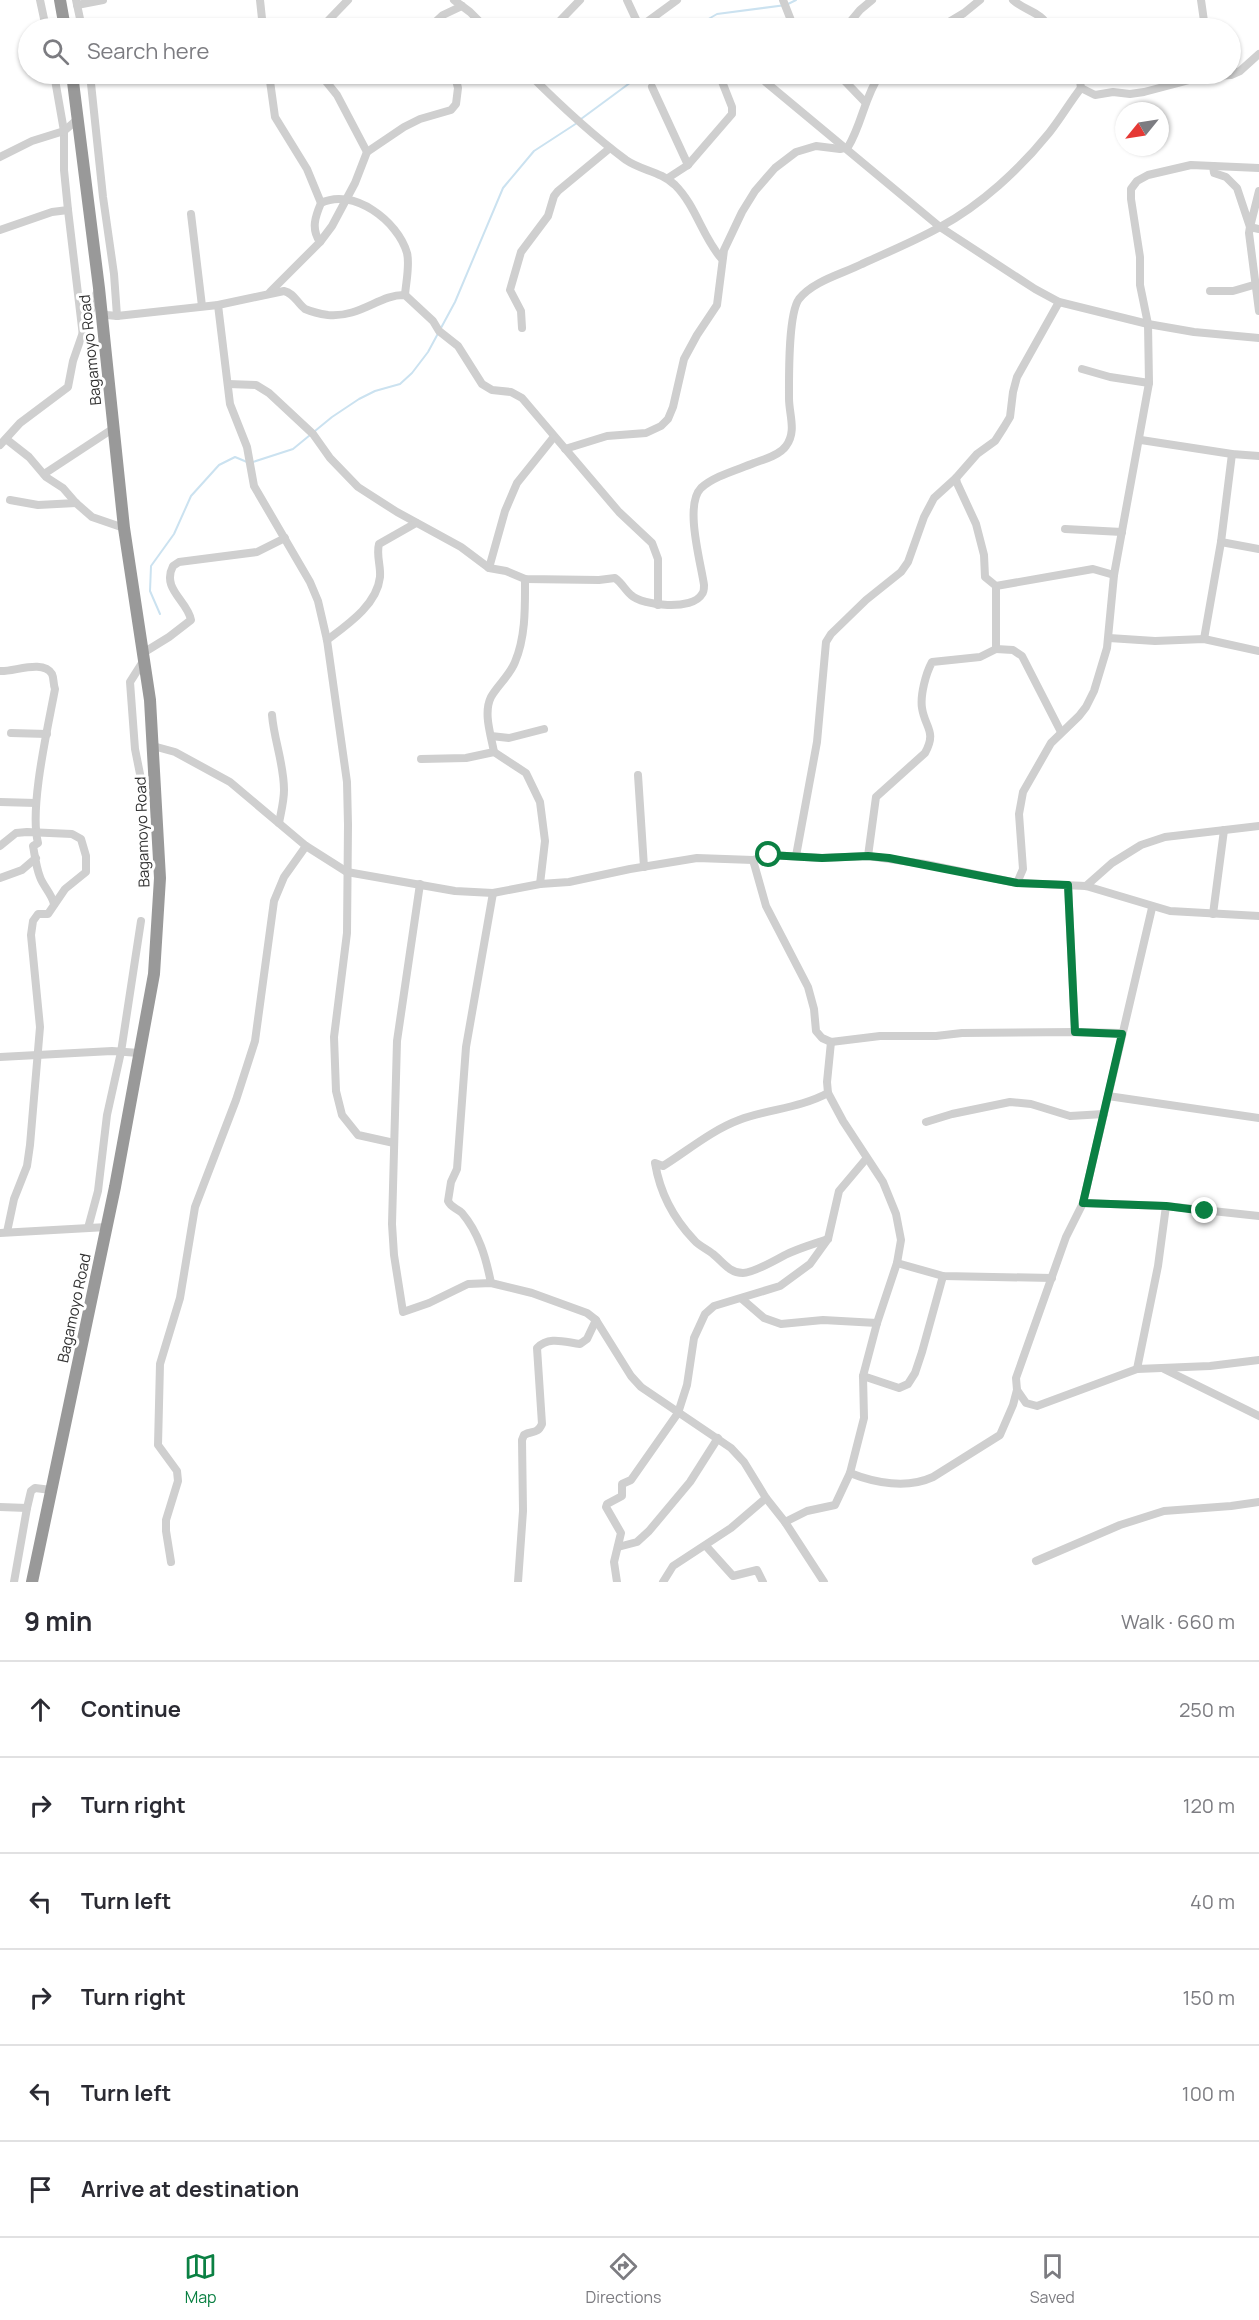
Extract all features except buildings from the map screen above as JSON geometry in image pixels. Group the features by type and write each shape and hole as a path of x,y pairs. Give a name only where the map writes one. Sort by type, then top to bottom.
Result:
{"highway":[{"path":"60,0 63,18"},
{"name":"Bagamoyo Road","path":"32,1582 107,1227 154,974 159,922 160,878 150,700 124,528 99,288 74,84"}],"street":[{"path":"40,0 44,18"},
{"path":"80,18 76,2 103,0"},
{"path":"260,0 262,18"},
{"path":"331,18 348,0"},
{"path":"454,0 475,18"},
{"path":"563,18 580,0"},
{"path":"627,0 635,18"},
{"path":"653,18 677,0"},
{"path":"783,0 791,18"},
{"path":"853,18 872,0"},
{"path":"956,18 980,0"},
{"path":"1013,0 1042,18"},
{"path":"1201,0 1204,18"},
{"path":"440,18 462,6"},
{"path":"1241,70 1259,54"},
{"path":"56,84 64,131 64,170 82,336"},
{"path":"91,84 117,316"},
{"path":"270,84 275,117 301,157 321,203 314,226 320,242"},
{"path":"328,84 337,95 367,152"},
{"path":"270,292 320,242 332,226 367,152 404,127 451,110 456,104 457,84"},
{"path":"539,84 610,148 636,166 668,178 689,202 707,238 722,258"},
{"path":"668,178 688,165 733,111 723,84"},
{"path":"768,84 940,227 1025,283 1059,302 1148,324 1194,332 1259,338"},
{"path":"847,84 864,102"},
{"path":"847,148 854,136 864,102 874,84"},
{"path":"228,384 256,385 269,393 313,434 330,458 358,487 416,523 461,547 489,568 506,571 525,579 599,580 615,578 632,597 658,605 687,604 702,594 704,585 693,515 694,498 699,490 709,482 767,458 785,447 792,429 789,400 791,332 798,300 827,280 940,227 961,214 1004,180 1026,159 1057,123 1081,88 1080,84"},
{"path":"1081,88 1095,95 1113,92 1130,94 1172,84"},
{"path":"652,87 688,165"},
{"path":"0,157 32,141 64,131 79,118"},
{"path":"565,449 607,436 654,431 668,418 684,359 697,334 717,305 722,258 742,212 763,182 785,159 796,152 816,146 847,148"},
{"path":"522,328 521,311 510,290 521,252 548,216 554,196 558,191 610,148"},
{"path":"1017,883 1023,869 1019,814 1023,792 1051,743 1079,716 1094,691 1105,659 1109,638 1114,575 1141,440 1149,383 1148,324 1140,285 1140,257 1131,189 1137,181 1148,176 1191,165 1259,169"},
{"path":"1213,166 1214,173 1226,177 1236,188 1250,227 1259,311"},
{"path":"1250,227 1259,191"},
{"path":"321,203 346,198 388,222 404,245 408,256 405,295"},
{"path":"0,230 43,215 68,210"},
{"path":"191,214 202,306"},
{"path":"1250,227 1259,229"},
{"path":"1210,291 1233,291 1257,284"},
{"path":"99,288 71,368 68,387 20,423 3,442 29,457 44,474 63,488 92,516 124,528"},
{"path":"101,312 117,316 218,305 270,292 289,292 306,309 339,315 360,311 398,294 405,295 433,321 439,331 458,346 482,384 492,390 511,392 522,398 553,438 619,512 652,543 658,559 658,605"},
{"path":"796,856 817,742 826,642 831,634 866,600 901,572 908,562 934,498 977,454 995,441 1010,417 1017,377 1059,302"},
{"path":"218,305 232,413 247,447 254,486 310,582 318,601 327,640 347,782 347,933 334,1037 336,1091 342,1115 358,1135 394,1143"},
{"path":"1082,369 1110,377 1149,383"},
{"path":"44,474 114,428"},
{"path":"489,568 505,511 517,483 553,438"},
{"path":"1141,440 1259,456"},
{"path":"1204,639 1221,542 1232,454"},
{"path":"956,478 976,524 984,555 985,577 996,586 1093,569 1114,575"},
{"path":"10,500 38,505 76,503"},
{"path":"327,640 360,613 375,590 380,575 377,551 379,544 416,523"},
{"path":"1065,529 1122,532"},
{"path":"143,880 142,784 135,749 130,682 144,657 191,620 190,613 173,591 170,579 173,566 179,562 257,552 285,538"},
{"path":"1221,542 1259,549"},
{"path":"494,752 488,706 491,697 515,664 524,623 525,579"},
{"path":"996,586 996,649"},
{"path":"1109,638 1155,641 1204,639 1259,651"},
{"path":"868,856 876,797 925,753 929,745 931,732 923,715 921,704 928,669 932,662 981,657 996,649 1013,650 1022,656 1061,732"},
{"path":"0,672 37,667 46,669 53,676 55,689 36,803 35,832 38,843 33,846 39,874 54,904"},
{"path":"272,715 284,789 279,823"},
{"path":"491,736 509,738 544,729"},
{"path":"10,733 47,734"},
{"path":"153,746 175,752 231,782 306,846 346,872 455,891 493,893 540,884 569,882 697,858 753,860 769,855 822,858 868,856 925,864 1017,883 1086,886 1152,908 1170,911 1259,916"},
{"path":"421,759 458,759 494,752 526,773 540,802 545,841 540,884"},
{"path":"638,775 644,867"},
{"path":"142,784 155,782"},
{"path":"0,802 36,803"},
{"path":"1086,886 1112,863 1141,845 1165,837 1259,825"},
{"path":"1213,914 1224,830"},
{"path":"0,846 16,833 72,834 81,839 84,847 86,872 65,889 48,914 38,914 33,921 32,935 40,1027 30,1145 27,1166 4,1233 107,1227"},
{"path":"171,1562 166,1520 178,1481 177,1471 158,1445 159,1364 180,1298 195,1207 236,1100 255,1041 274,901 284,877 306,846"},
{"path":"0,878 22,870 36,858"},
{"path":"753,860 766,906 808,987 814,1009 816,1031 822,1038 831,1042 880,1036 1075,1032 1122,1034"},
{"path":"420,884 397,1041 393,1224 394,1255 403,1312 429,1303 468,1284 491,1283 587,1312 596,1320 641,1388 718,1438 744,1462 824,1582"},
{"path":"1068,885 1075,1032"},
{"path":"491,1283 482,1248 475,1234 462,1213 451,1207 448,1201 451,1182 457,1169 466,1047 493,893"},
{"path":"850,1473 869,1480 888,1483 917,1482 933,1477 1000,1435 1013,1405 1017,1390 1016,1378 1026,1343 1066,1237 1083,1203 1152,908"},
{"path":"88,1228 98,1191 107,1115 121,1052 141,921"},
{"path":"785,1522 807,1512 835,1505 850,1473 864,1418 863,1376 877,1323 897,1263 901,1240 897,1214 883,1182 866,1159 828,1093 831,1042"},
{"path":"0,1057 37,1054 139,1053"},
{"path":"828,1093 807,1103 734,1122 663,1166 655,1163 658,1182 669,1208 694,1241 714,1254 723,1265 736,1272 745,1274 773,1263 785,1255 828,1239"},
{"path":"1108,1096 1259,1118"},
{"path":"926,1122 1010,1102 1031,1104 1070,1116 1104,1114"},
{"path":"617,1582 614,1562 621,1533 607,1509 607,1504 622,1496 622,1484 631,1480 678,1413 687,1384 693,1338 705,1314 714,1306 780,1286 810,1264 828,1239 839,1191 866,1159"},
{"path":"1083,1203 1166,1206 1259,1216"},
{"path":"1137,1369 1158,1266 1166,1206"},
{"path":"897,1263 943,1276 1052,1278"},
{"path":"863,1376 899,1388 908,1384 915,1373 922,1352 943,1276"},
{"path":"742,1299 764,1318 781,1324 823,1320 877,1323"},
{"path":"518,1582 523,1511 522,1440 524,1435 539,1430 542,1424 537,1348 543,1342 550,1340 580,1344 587,1339 596,1320"},
{"path":"1017,1390 1026,1403 1037,1406 1137,1369 1259,1360"},
{"path":"1162,1368 1259,1416"},
{"path":"618,1547 637,1542 649,1531 690,1482 718,1438"},
{"path":"14,1582 32,1491 35,1488 51,1490"},
{"path":"663,1582 673,1566 731,1528 766,1498"},
{"path":"1036,1561 1120,1525 1164,1511 1259,1502"},
{"path":"0,1507 27,1508"},
{"path":"706,1546 733,1576 757,1570 763,1582"}],"waterway":[{"path":"710,18 717,14 786,5 796,0"},
{"path":"581,119 628,84"},
{"path":"253,462 293,449 332,417 359,399 375,391 400,384 412,373 428,352 455,302 503,188 534,151 577,123"},
{"path":"160,614 150,591 151,566 174,534 191,496 219,465 235,457 247,462"}],"route":[{"path":"769,855 889,858 1017,883 1068,885 1075,1032 1122,1034 1083,1203 1166,1206 1205,1211"}]}
